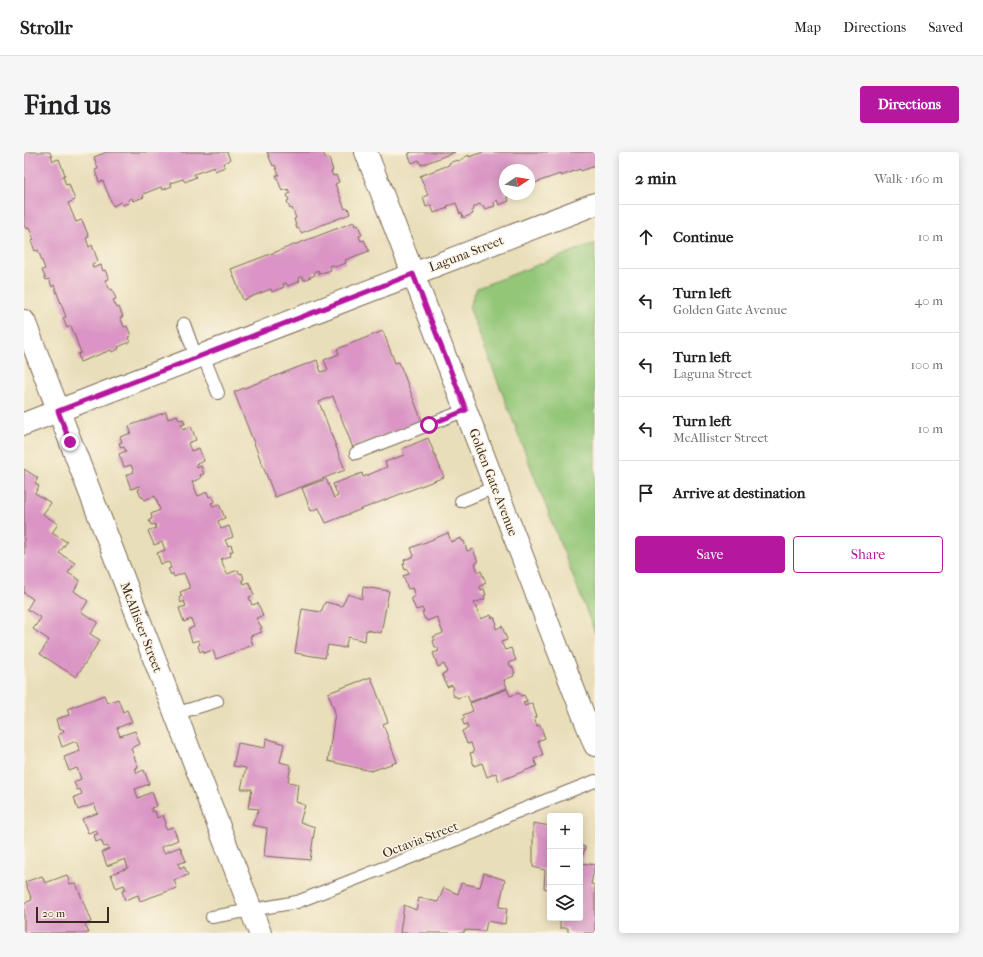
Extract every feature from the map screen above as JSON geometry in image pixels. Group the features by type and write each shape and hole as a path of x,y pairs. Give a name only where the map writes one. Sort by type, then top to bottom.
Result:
{"street":[{"name":"Golden Gate Avenue","path":"366,152 595,745"},
{"name":"Laguna Street","path":"24,424 595,204"},
{"name":"McAllister Street","path":"24,321 260,933"}],"lane":[{"path":"184,324 218,393"},
{"path":"356,453 466,410"},
{"path":"461,501 495,487"},
{"path":"175,714 217,701"},
{"name":"Octavia Street","path":"212,917 297,902 478,831 509,816 595,780"}],"green space":[{"path":"595,243 595,633 469,307 477,288"}],"building":[{"path":"24,152 50,152 53,161 59,159 65,175 63,176 66,185 69,184 75,200 68,203 76,222 82,220 89,237 86,238 89,247 92,245 98,261 92,264 93,268 101,265 103,271 105,270 109,279 105,280 110,290 112,289 116,299 113,300 117,308 119,307 123,317 120,317 124,327 127,326 131,336 128,337 130,342 118,347 119,349 112,352 111,350 80,362 78,354 81,353 71,326 67,328 63,318 66,317 54,285 52,287 49,279 46,280 42,270 45,269 38,250 35,251 31,241 34,240 29,228 26,229 24,225"},
{"path":"107,152 227,152 230,160 223,163 225,167 215,171 214,167 194,174 196,177 185,182 183,179 170,183 172,186 162,190 161,187 143,194 144,197 133,201 132,198 128,200 129,203 122,205 121,202 113,206 103,181 99,182 95,170 98,169 94,157"},
{"path":"267,152 323,152 326,159 329,158 333,176 336,175 339,182 335,184 345,209 348,208 350,214 301,233 299,228 297,229 294,219 296,218 287,201 289,200 287,195 290,193 288,189 282,191 276,175 279,175"},
{"path":"410,152 455,152 421,165 419,160 412,163 408,154 410,154"},
{"path":"483,152 595,152 595,166 581,171 580,169 561,176 560,174 535,183 535,164 499,164 499,200 509,201 499,205 497,200 494,202 495,206 485,209 483,205 481,206 480,204 474,207 472,210 473,214 463,218 462,213 460,214 456,203 447,206 448,208 434,213 431,205 426,207 423,197 428,195 420,176 449,165 449,163 458,161 469,155 469,157"},
{"path":"354,222 355,226 358,225 362,235 359,236 361,241 364,240 369,251 345,260 346,263 335,267 334,265 329,266 331,270 319,274 318,270 314,272 315,275 304,280 302,276 299,278 300,281 288,286 286,283 283,284 284,287 272,292 271,289 243,300 231,269"},
{"path":"383,331 395,363 399,362 422,421 353,448 333,396 319,402 345,470 275,497 234,392 317,360 321,372 328,370 324,360 339,354 337,349"},
{"path":"166,412 168,419 177,415 179,420 183,419 185,424 181,425 183,430 191,426 196,440 188,443 191,451 199,448 204,461 196,464 197,468 201,466 204,474 200,475 201,478 192,482 198,496 207,492 209,497 212,496 214,502 211,503 213,506 219,504 225,518 218,521 221,529 229,526 233,537 225,540 228,546 231,545 233,551 230,552 231,556 221,559 224,567 227,574 238,570 240,574 242,573 244,579 242,580 244,584 249,582 254,595 249,597 252,605 258,603 263,616 256,618 262,628 260,629 262,632 250,636 253,645 216,659 213,650 204,653 203,650 200,652 198,646 200,644 198,640 192,642 188,629 194,627 191,619 184,622 179,608 186,606 184,601 181,603 179,597 182,596 180,592 190,588 184,573 174,577 173,573 171,575 168,569 171,568 169,562 161,564 157,553 165,550 162,542 154,545 148,531 156,528 155,524 151,525 149,520 152,519 151,514 160,510 155,496 144,500 138,490 140,489 139,486 131,489 126,475 134,472 131,465 124,467 119,454 126,451 124,447 121,448 119,443 122,442 120,437 131,433 129,426"},
{"path":"428,438 444,477 326,523 319,508 311,511 302,488 326,479 334,498 338,496 333,484 362,473 363,477 387,467 385,462 404,455 402,449"},
{"path":"24,469 38,478 35,483 39,486 35,493 51,503 43,514 58,524 52,533 67,542 59,553 75,563 68,573 80,580 74,591 88,601 81,612 98,622 90,634 100,640 76,677 40,654 49,640 33,629 41,618 27,609 33,599 24,593"},
{"path":"448,533 451,542 461,538 462,541 464,541 467,551 473,549 478,562 475,564 478,572 481,571 486,583 480,586 481,590 484,589 486,595 484,596 485,599 474,603 481,619 491,615 492,618 494,617 497,624 495,625 496,629 502,626 507,640 501,642 505,650 511,648 516,660 509,663 515,673 513,674 514,676 504,680 507,688 470,702 467,695 457,698 456,696 454,697 452,690 454,689 452,685 447,687 442,674 447,672 444,664 438,667 433,653 439,651 437,647 435,647 433,641 435,640 433,637 443,633 437,617 427,621 422,613 424,612 422,608 416,610 411,598 415,596 412,588 408,589 403,576 409,574 407,569 405,570 403,564 405,564 404,560 414,556 411,548"},
{"path":"363,587 389,591 381,633 366,630 365,641 348,637 345,648 328,645 325,658 295,653 302,609 321,612 325,602 342,606 348,594 362,599"},
{"path":"371,677 388,722 383,724 397,762 371,771 328,761 335,712 328,693"},
{"path":"507,689 510,696 519,693 521,696 524,695 527,701 523,702 525,706 532,703 537,717 534,718 537,726 540,725 545,738 538,741 543,755 534,759 537,766 499,781 496,773 487,777 482,763 474,766 470,753 474,752 471,743 467,744 462,731 468,728 467,724 464,725 462,719 465,718 463,715 473,711 470,703"},
{"path":"104,695 107,703 118,699 123,712 127,710 132,722 117,728 120,736 135,731 140,744 131,748 138,767 135,768 137,773 144,770 149,784 135,789 138,798 152,792 157,806 151,808 152,812 155,811 157,818 163,815 166,829 173,827 178,840 161,847 164,853 180,847 186,861 178,864 180,868 184,866 188,875 174,880 177,888 140,901 138,895 125,900 122,891 126,890 124,885 116,888 111,874 128,868 125,859 107,866 102,852 109,849 107,846 104,847 101,840 96,842 94,835 98,834 96,830 88,833 82,819 98,813 94,804 78,810 74,797 82,794 80,789 77,790 74,782 81,779 77,768 69,771 64,757 80,751 76,741 62,747 58,735 64,732 63,729 59,730 56,719 69,715 67,709"},
{"path":"266,738 284,744 280,762 291,765 288,782 298,784 296,802 305,805 300,822 315,827 310,860 264,856 267,828 252,825 259,809 248,808 252,789 241,789 246,768 233,766 238,743 265,748"},
{"path":"533,823 547,825 547,889 544,888 545,870 533,867"},
{"path":"583,863 595,865 591,884 595,885 595,933 568,933 568,928 560,928 560,921 583,921"},
{"path":"484,873 505,880 499,907 507,908 505,924 487,921 485,931 464,930 464,933 400,933 404,905 416,910 419,898 438,902 444,888 458,894 461,883 480,887"},
{"path":"67,875 70,884 76,883 91,922 85,924 89,933 24,933 24,903 32,900 25,882 42,876 45,883"}],"route":[{"path":"70,442 58,411 413,274 466,410 429,425"}]}
